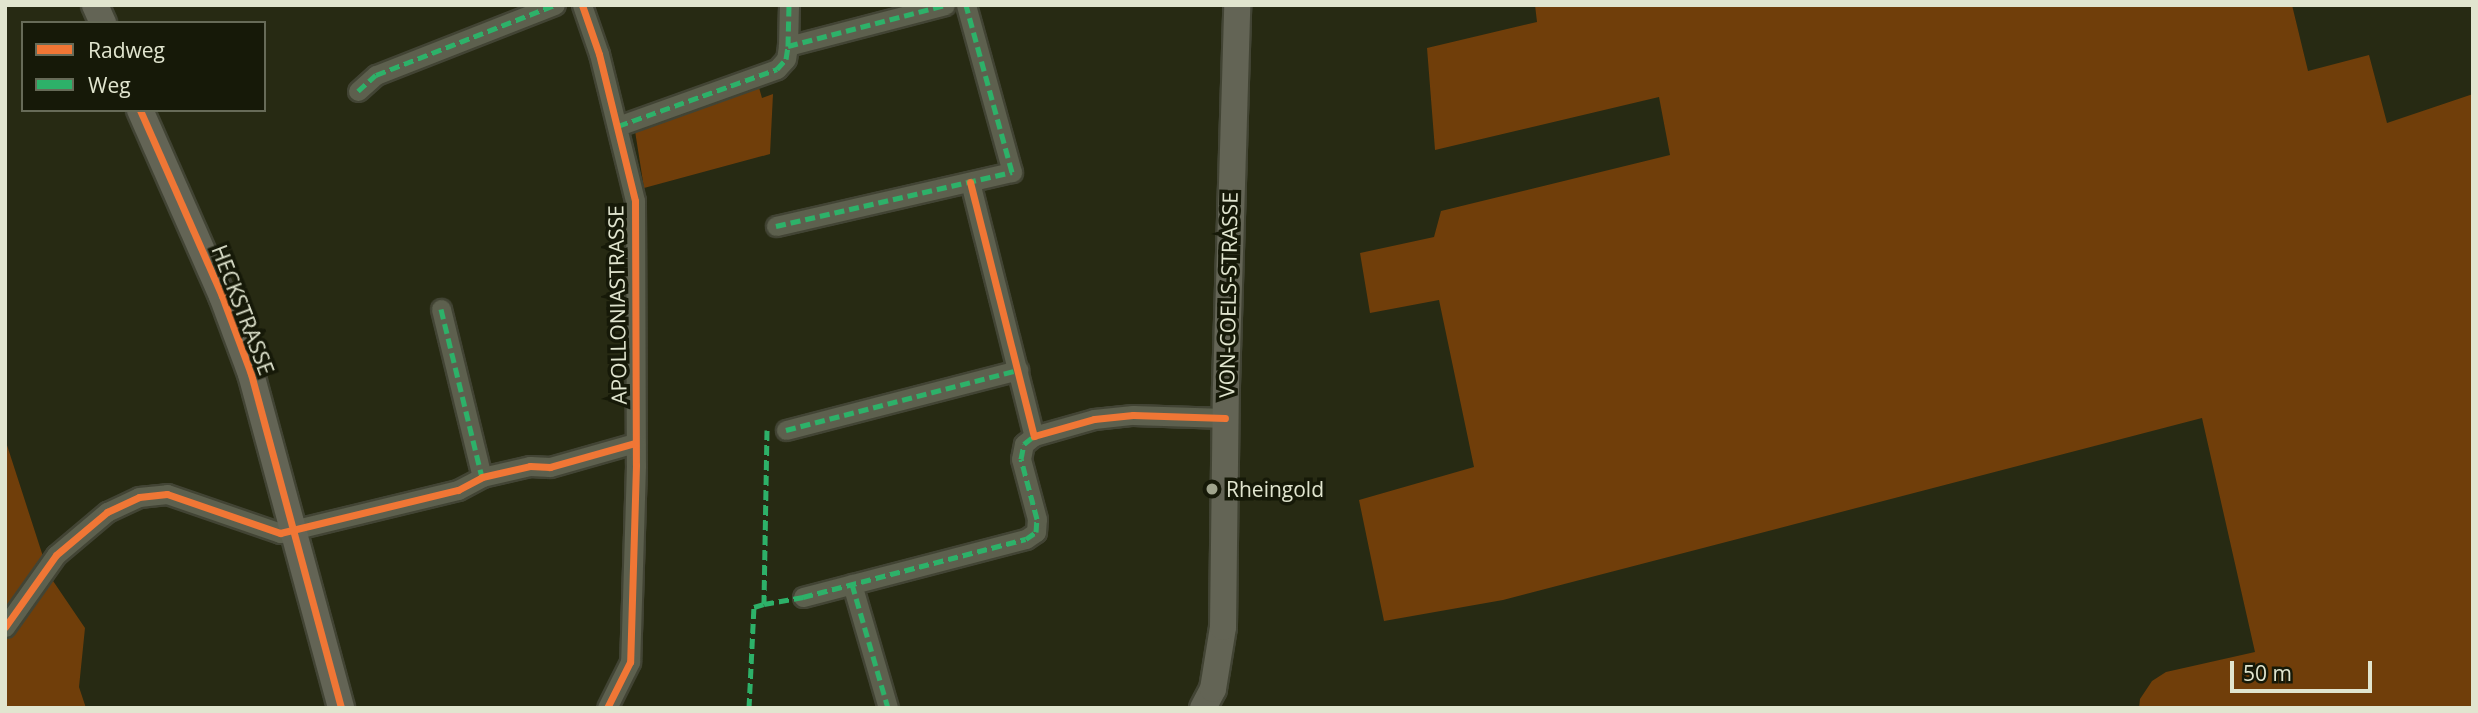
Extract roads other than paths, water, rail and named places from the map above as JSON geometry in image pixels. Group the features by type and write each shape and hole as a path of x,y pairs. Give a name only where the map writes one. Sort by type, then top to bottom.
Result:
{"main road":[{"path":"95,5 102,21"},
{"name":"VON-COELS-STRASSE","path":"1203,708 1213,689 1223,627 1237,5"},
{"name":"HECKSTRASSE","path":"141,112 222,296 251,374 341,708"}],"street":[{"path":"358,91 376,75 555,5"},
{"name":"APOLLONIASTRASSE","path":"582,5 618,126 635,201 635,443 630,662 607,708"},
{"path":"618,126 777,69 786,59 789,5"},
{"path":"788,46 945,5"},
{"path":"776,226 1012,172 966,5"},
{"path":"970,182 1034,436"},
{"path":"441,309 482,477"},
{"path":"786,430 1018,370"},
{"path":"803,597 1026,539 1036,532 1037,519 1021,459 1024,444 1034,436 1094,419 1133,415 1226,418"},
{"path":"5,626 56,555 107,512 139,497 167,494 280,533 458,490 482,477 530,466 550,467 635,443"},
{"path":"852,584 888,708"}],"place":[{"name":"Rheingold","path":"1212,489"}]}
